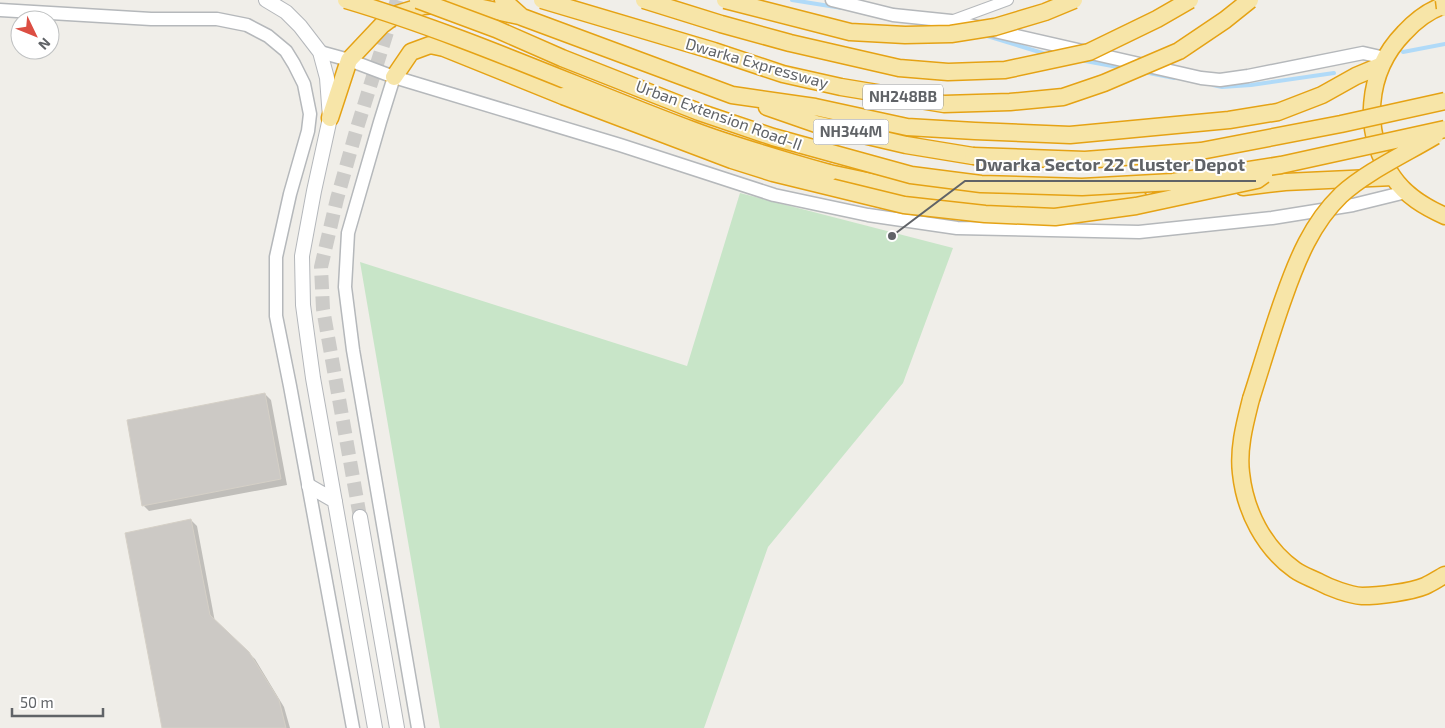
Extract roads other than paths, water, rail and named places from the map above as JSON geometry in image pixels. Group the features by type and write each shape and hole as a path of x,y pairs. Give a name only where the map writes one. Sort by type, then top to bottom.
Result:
{"highway":[{"path":"346,0 436,31 692,130 763,155 829,173 928,194 994,200 1054,202 1134,200 1285,182 1393,177"},
{"name":"Urban Extension Road-II","path":"418,0 447,7 562,58 699,112 773,137 911,175 981,184 1082,188 1173,182 1281,165 1445,129"},
{"path":"503,0 522,17"},
{"name":"Dwarka Expressway","path":"542,0 714,51 783,74 841,87 944,104 1010,102 1063,96 1088,88 1179,51 1250,0"},
{"name":"Dwarka Expressway","path":"644,0 721,24 809,48 900,68 948,72 1005,70 1089,52 1157,19 1190,0"},
{"path":"725,0 850,32 904,35 951,34 996,27 1045,12 1074,0"},
{"path":"330,118 349,60 382,25 397,14 423,6 447,7 459,3 522,17 732,95 815,107 907,126 975,131 1070,135 1182,126 1278,112 1322,95 1383,62"},
{"path":"1440,4 1413,23 1394,43 1383,62 1373,93 1372,122 1379,151 1393,177 1406,192 1426,207 1445,216"},
{"path":"444,48 436,35 436,31 439,18 447,7"},
{"path":"394,77 411,52 430,46 444,48 723,157 773,173 904,205 985,214 1055,217 1136,206 1257,180 1281,165"},
{"name":"Urban Extension Road-II","path":"732,95 816,124 906,145 974,156 1085,160 1201,150 1341,124 1445,101"},
{"path":"1445,129 1373,172 1342,194 1322,216 1307,240 1295,266 1277,317 1251,399 1244,425 1241,450 1241,473 1252,517 1271,547 1295,570 1330,588 1360,596 1393,593 1424,587 1445,575"}],"main road":[{"path":"266,0 286,12 300,26 320,52 327,78 330,118 302,256 303,305 313,378 375,728"},
{"path":"309,486 335,501"},
{"path":"360,516 397,728"}],"street":[{"path":"832,0 893,15 950,22 1201,78 1220,80 1248,76 1363,53 1383,62"},
{"path":"950,22 1008,0"},
{"path":"0,10 151,19 217,19 247,24 268,36 286,50 304,84 310,114 308,131 290,194 276,257 276,316 353,728"},
{"path":"320,52 349,60 394,77 620,145 774,195 868,215 957,228 1139,232 1272,218 1406,192"},
{"path":"394,77 348,233 345,287 353,350 418,728"}],"waterway":[{"path":"792,0 842,8"},
{"path":"984,35 1046,54"},
{"path":"1403,52 1445,44"},
{"path":"1080,60 1123,68"},
{"path":"1144,72 1174,78"},
{"path":"1213,85 1222,87 1251,85 1334,73"}],"tunnel":[{"path":"360,517 323,309 321,267 337,199 357,128 397,0"}],"place":[{"name":"Dwarka Sector 22 Cluster Depot","path":"892,236"}]}
